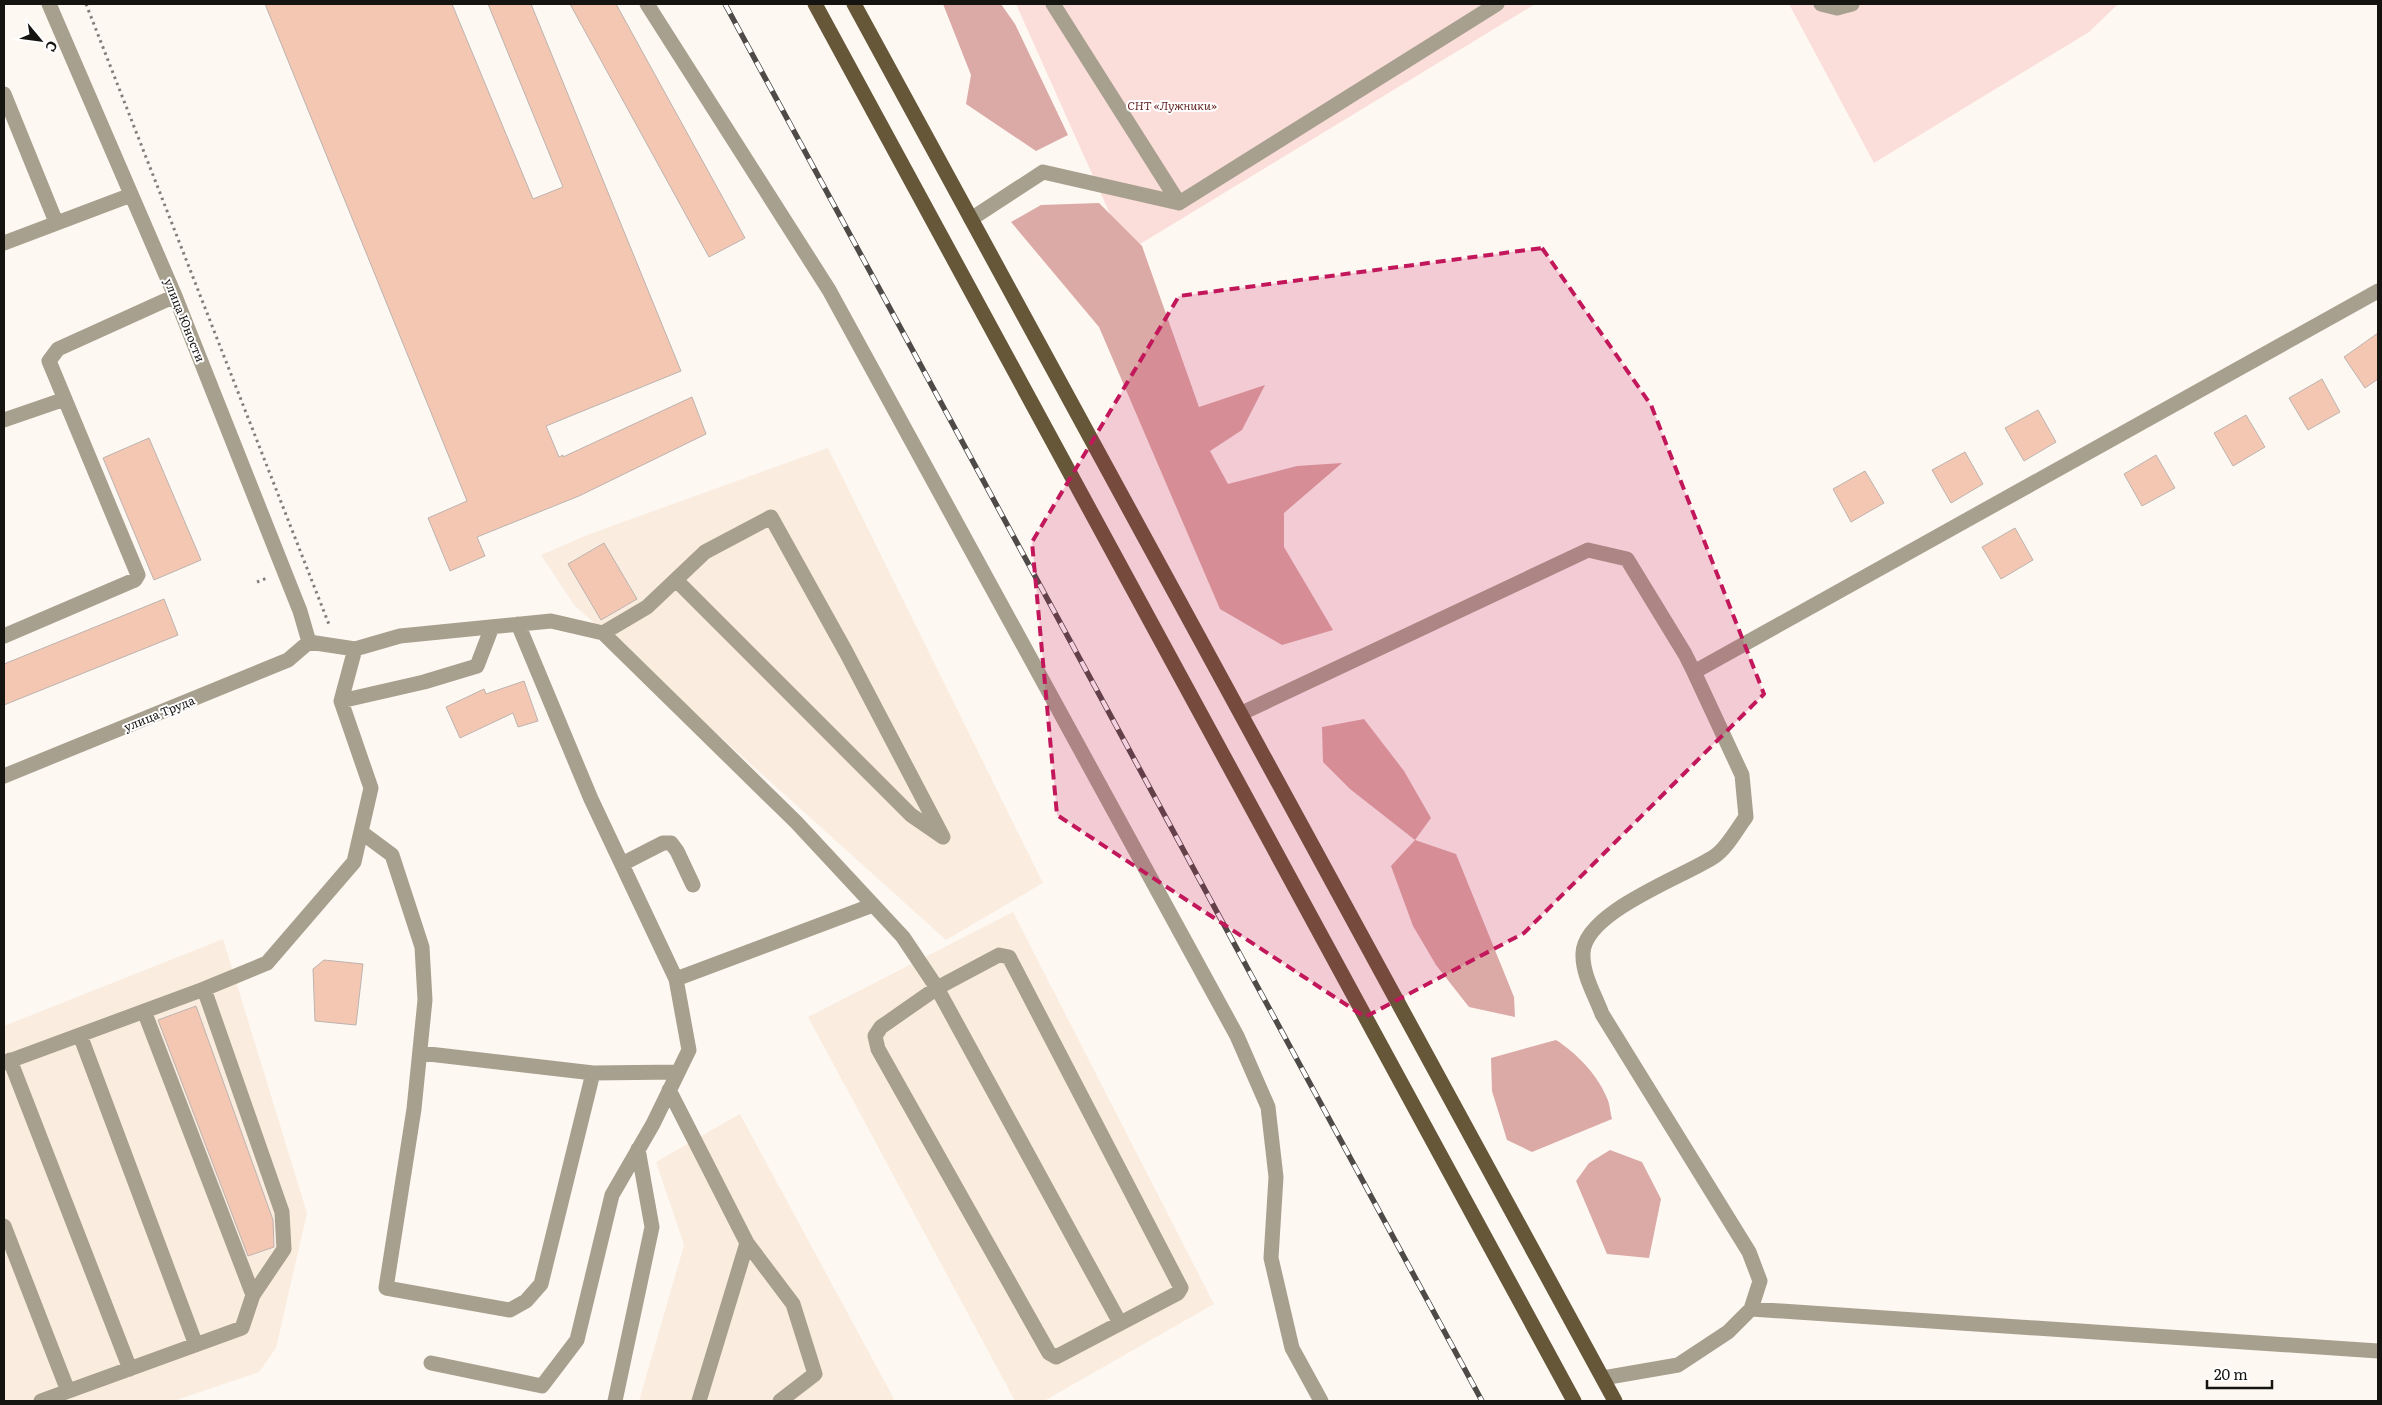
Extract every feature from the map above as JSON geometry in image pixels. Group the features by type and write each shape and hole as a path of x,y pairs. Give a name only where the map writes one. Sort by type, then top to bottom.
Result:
{"main road":[{"path":"815,4 1574,1401"},
{"path":"854,4 1242,713 1615,1401"}],"street":[{"name":"улица Юности","path":"49,4 176,296 297,603 309,642"},
{"path":"647,4 829,290 1237,1036 1268,1108 1276,1178 1271,1258 1292,1348 1321,1401"},
{"path":"1053,4 1180,203"},
{"path":"971,219 1043,172 1180,203 1497,4"},
{"path":"1821,4 1837,8 1852,4"},
{"path":"4,94 56,222"},
{"path":"4,243 131,195"},
{"path":"1694,672 2378,291"},
{"path":"4,636 135,580 138,575 50,361 58,349 176,296"},
{"path":"4,420 65,399"},
{"path":"603,633 647,607 677,581 705,552 772,518 846,652 943,838 911,815 677,581"},
{"path":"1242,713 1588,550 1627,559 1685,654 1742,775 1746,817 1717,855 1638,895 1592,931 1583,952 1587,976 1602,1014 1748,1252 1760,1281 1751,1309 1728,1332 1678,1365 1603,1378"},
{"path":"309,642 355,649 400,636 550,621 603,633 796,822 904,937 937,988 1120,1323"},
{"path":"430,1364 542,1386 577,1340 612,1195 689,1050 676,979 591,799 518,624"},
{"path":"341,701 424,682 477,666 492,627"},
{"name":"улица Труда","path":"4,776 288,660 309,642"},
{"path":"130,1369 7,1062 204,989 267,963 354,862 371,788 341,701 355,649"},
{"path":"361,832 392,855 422,947 426,1000 414,1109 386,1288 510,1310 526,1301 541,1284 593,1073"},
{"path":"622,864 663,843 671,843 677,851 693,885"},
{"path":"676,979 873,904"},
{"path":"998,955 1009,957 1181,1288 1178,1293 1056,1357 1049,1353 878,1049 875,1036 881,1027 937,988 998,955"},
{"path":"40,1401 242,1328 253,1295 284,1249 282,1212 204,989"},
{"path":"144,1011 253,1295"},
{"path":"80,1035 196,1345"},
{"path":"420,1053 593,1073 678,1072"},
{"path":"669,1090 747,1243 793,1304 815,1374 780,1401"},
{"path":"615,1401 652,1228 638,1149"},
{"path":"4,1226 68,1391"},
{"path":"698,1401 747,1243"},
{"path":"1751,1309 2378,1351"}],"path":[{"path":"86,4 337,646"}],"highlighted area":[{"path":"1542,248 1651,405 1764,694 1524,933 1365,1017 1057,815 1032,542 1179,296"}],"shaded area":[{"path":"943,4 1001,4 1015,24 1068,135 1036,151 966,104 971,75"},
{"path":"1099,203 1142,246 1199,407 1265,385 1242,430 1210,451 1228,484 1297,466 1342,463 1284,513 1284,547 1333,630 1282,645 1220,609 1099,327 1011,222 1041,205"},
{"path":"828,448 1043,883 946,940 574,605 541,555 587,535"},
{"path":"1364,719 1404,771 1431,818 1415,840 1350,789 1323,762 1322,727"},
{"path":"1415,840 1456,854 1514,997 1515,1017 1469,1007 1436,965 1413,926 1391,866"},
{"path":"1013,912 1214,1304 1044,1401 1015,1401 808,1017"},
{"path":"223,939 307,1213 276,1348 259,1372 174,1401 4,1401 4,1026"},
{"path":"1556,1040 1578,1057 1597,1080 1607,1099 1612,1119 1532,1152 1507,1140 1492,1091 1491,1058"},
{"path":"740,1114 894,1399 891,1401 639,1401 684,1245 656,1162"},
{"path":"1610,1150 1642,1162 1661,1199 1649,1258 1607,1254 1576,1181 1589,1163"}],"green space":[{"name":"СНТ «Лужники»","path":"1016,4 1535,4 1127,252"},
{"path":"1789,4 2118,4 2089,32 1874,163"}],"building":[{"path":"265,4 452,4 533,199 563,187 488,4 531,4 681,371 546,426 559,457 563,455 563,457 692,397 706,434 579,496 477,537 485,556 450,571 428,518 467,501"},
{"path":"570,4 616,4 745,238 709,257"},
{"path":"2378,333 2378,379 2365,388 2344,357"},
{"path":"2322,379 2340,412 2308,430 2289,398"},
{"path":"2038,410 2056,442 2024,461 2005,428"},
{"path":"2246,415 2265,447 2233,466 2214,433"},
{"path":"149,438 201,560 154,580 103,458"},
{"path":"1965,452 1983,484 1951,503 1932,470"},
{"path":"2156,455 2175,488 2142,506 2124,474"},
{"path":"1865,471 1884,503 1851,522 1833,489"},
{"path":"2015,528 2033,560 2001,579 1982,547"},
{"path":"604,543 637,599 601,620 568,564"},
{"path":"164,599 178,635 4,705 4,664"},
{"path":"524,681 538,721 518,727 513,713 460,738 446,707 484,689 486,694"},
{"path":"324,960 363,964 356,1025 315,1021 313,969"},
{"path":"196,1006 273,1220 274,1247 248,1256 158,1020"}],"railway":[{"path":"725,4 1482,1401"}]}
